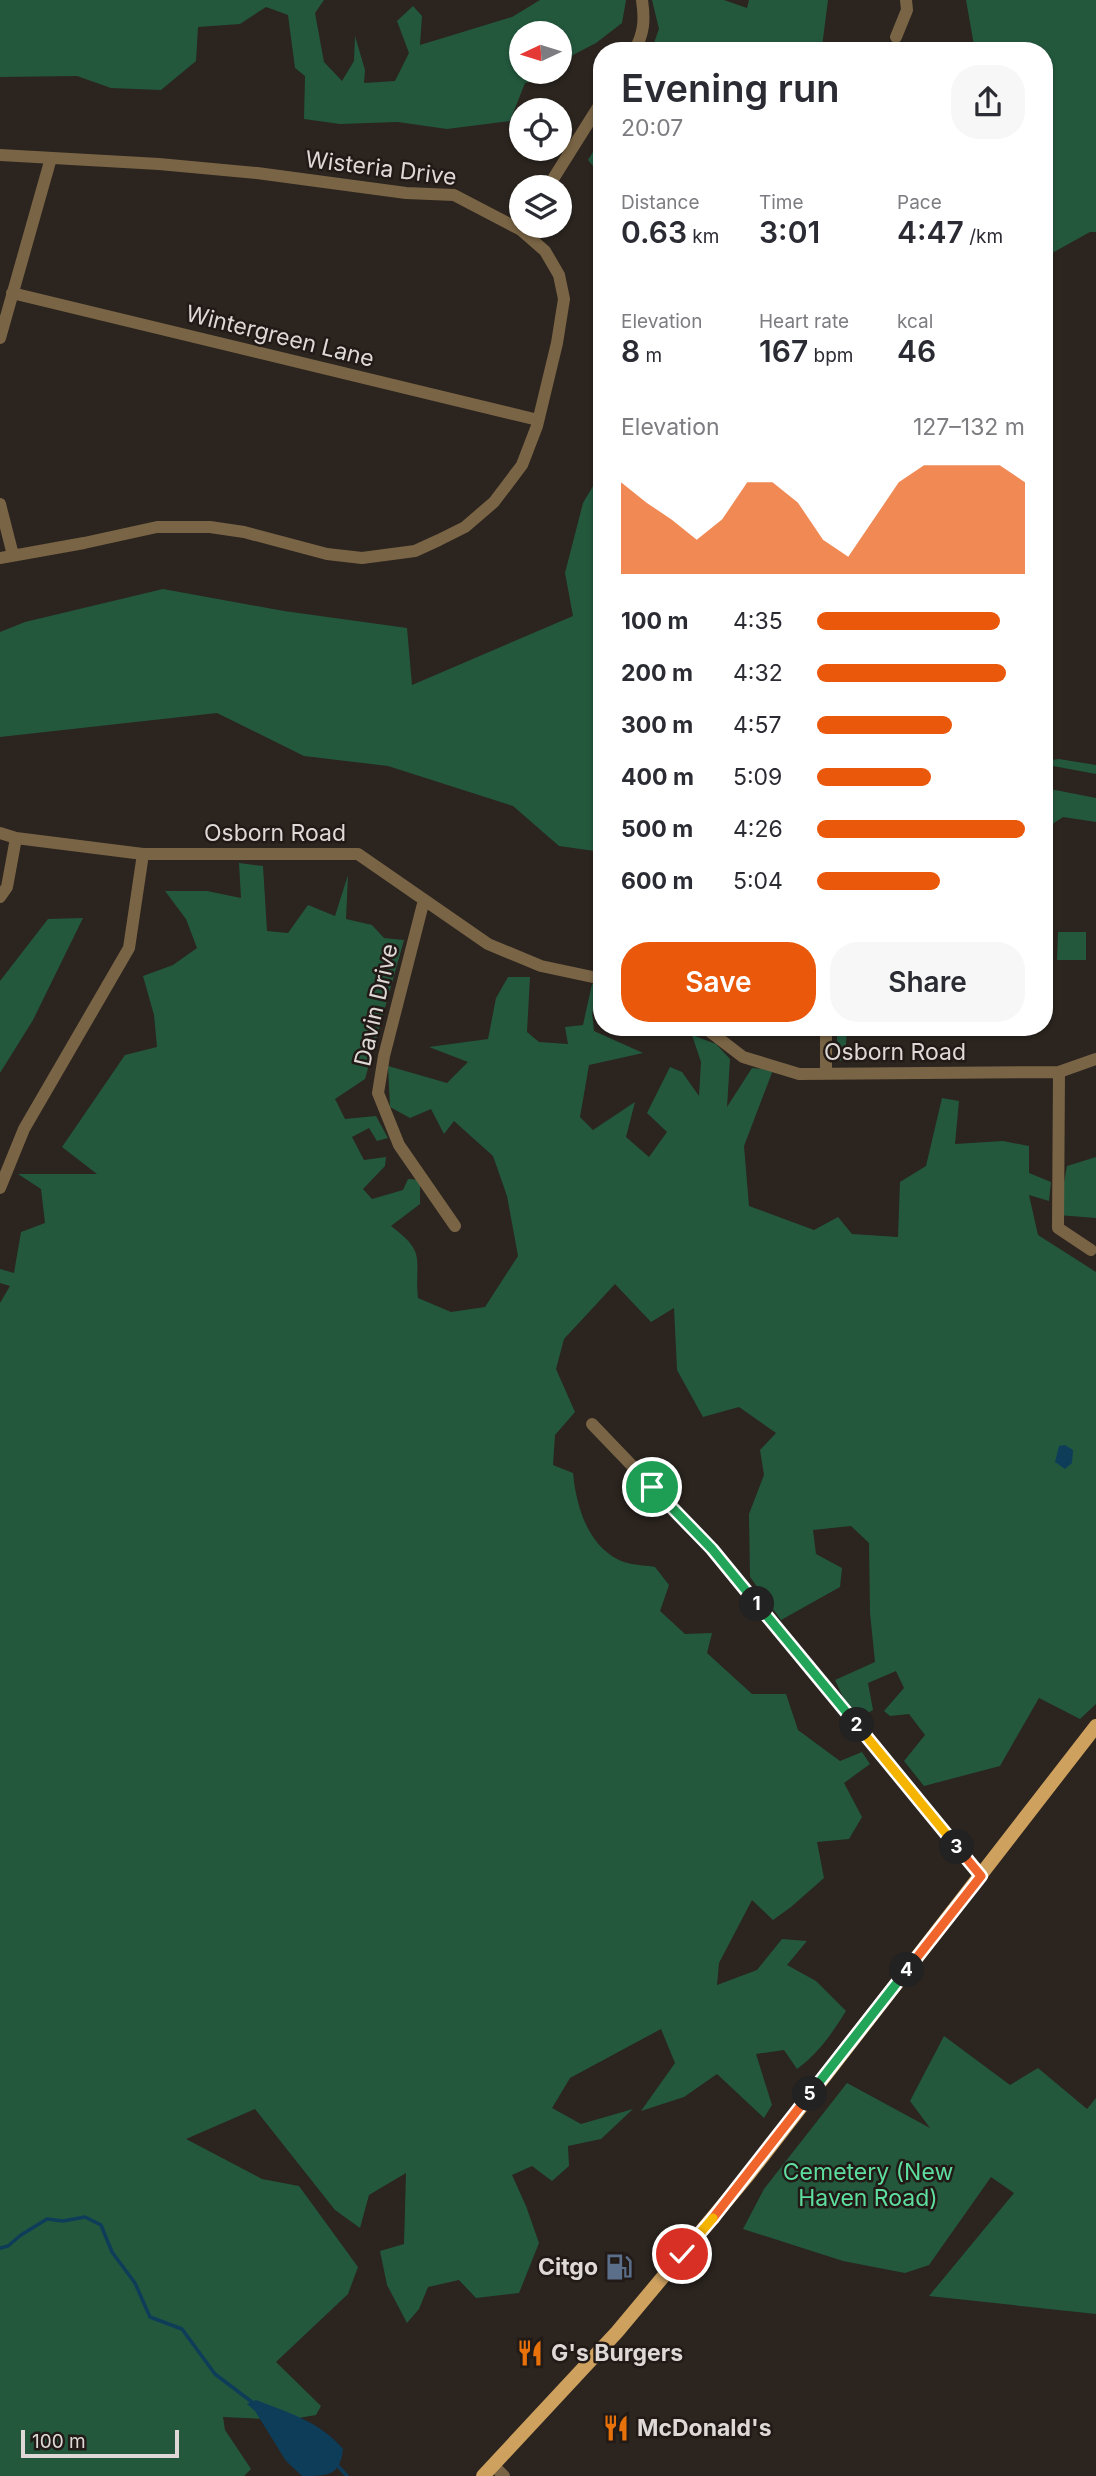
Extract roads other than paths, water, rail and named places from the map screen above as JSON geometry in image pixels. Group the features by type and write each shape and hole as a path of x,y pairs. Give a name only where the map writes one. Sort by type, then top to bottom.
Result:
{"main road":[{"path":"493,2473 617,2332 749,2174 1096,1726"}],"street":[{"path":"640,42 645,18 642,0"},
{"path":"895,37 906,10 906,0"},
{"path":"556,175 593,116"},
{"name":"Wisteria Drive","path":"0,155 159,164 257,173 407,193 454,195 509,222"},
{"path":"0,338 51,158"},
{"name":"Wisteria Drive","path":"6,556 157,527 210,527 244,532 327,554 362,558 415,551 465,527 494,502 522,465 538,420 557,343 564,299 559,275 545,251 532,238"},
{"name":"Wintergreen Lane","path":"12,293 538,420"},
{"path":"0,504 6,556"},
{"name":"Osborn Road","path":"0,833 16,838 143,854 358,854 488,944 541,966 593,977"},
{"path":"0,897 7,887 16,838"},
{"path":"0,1188 24,1129 130,948 143,854"},
{"name":"Davin Drive","path":"424,900 384,1056 379,1093 400,1145 455,1226"},
{"name":"Osborn Road","path":"716,1036 743,1057 799,1074 1059,1072 1096,1059"},
{"path":"826,1036 826,1073"},
{"path":"1059,1072 1058,1228 1091,1250"},
{"path":"592,1424 712,1549 981,1876"}],"water":[{"path":"1065,1445 1073,1450 1072,1463 1065,1469 1055,1462 1059,1446"},
{"path":"256,2400 303,2419 334,2440 343,2449 336,2469 326,2475 302,2476 286,2461 255,2411 247,2404"}],"waterway":[{"path":"0,2248 8,2246 47,2219 63,2221 85,2217 101,2225 112,2252 135,2283 150,2317 182,2329 215,2374 256,2405"},
{"path":"338,2466 347,2476"}],"place":[{"name":"Citgo","path":"619,2267"},
{"name":"G's Burgers","path":"530,2353"},
{"name":"McDonald's","path":"616,2428"}],"park label":[{"name":"Cemetery (New Haven Road)","path":"868,2185"}]}
